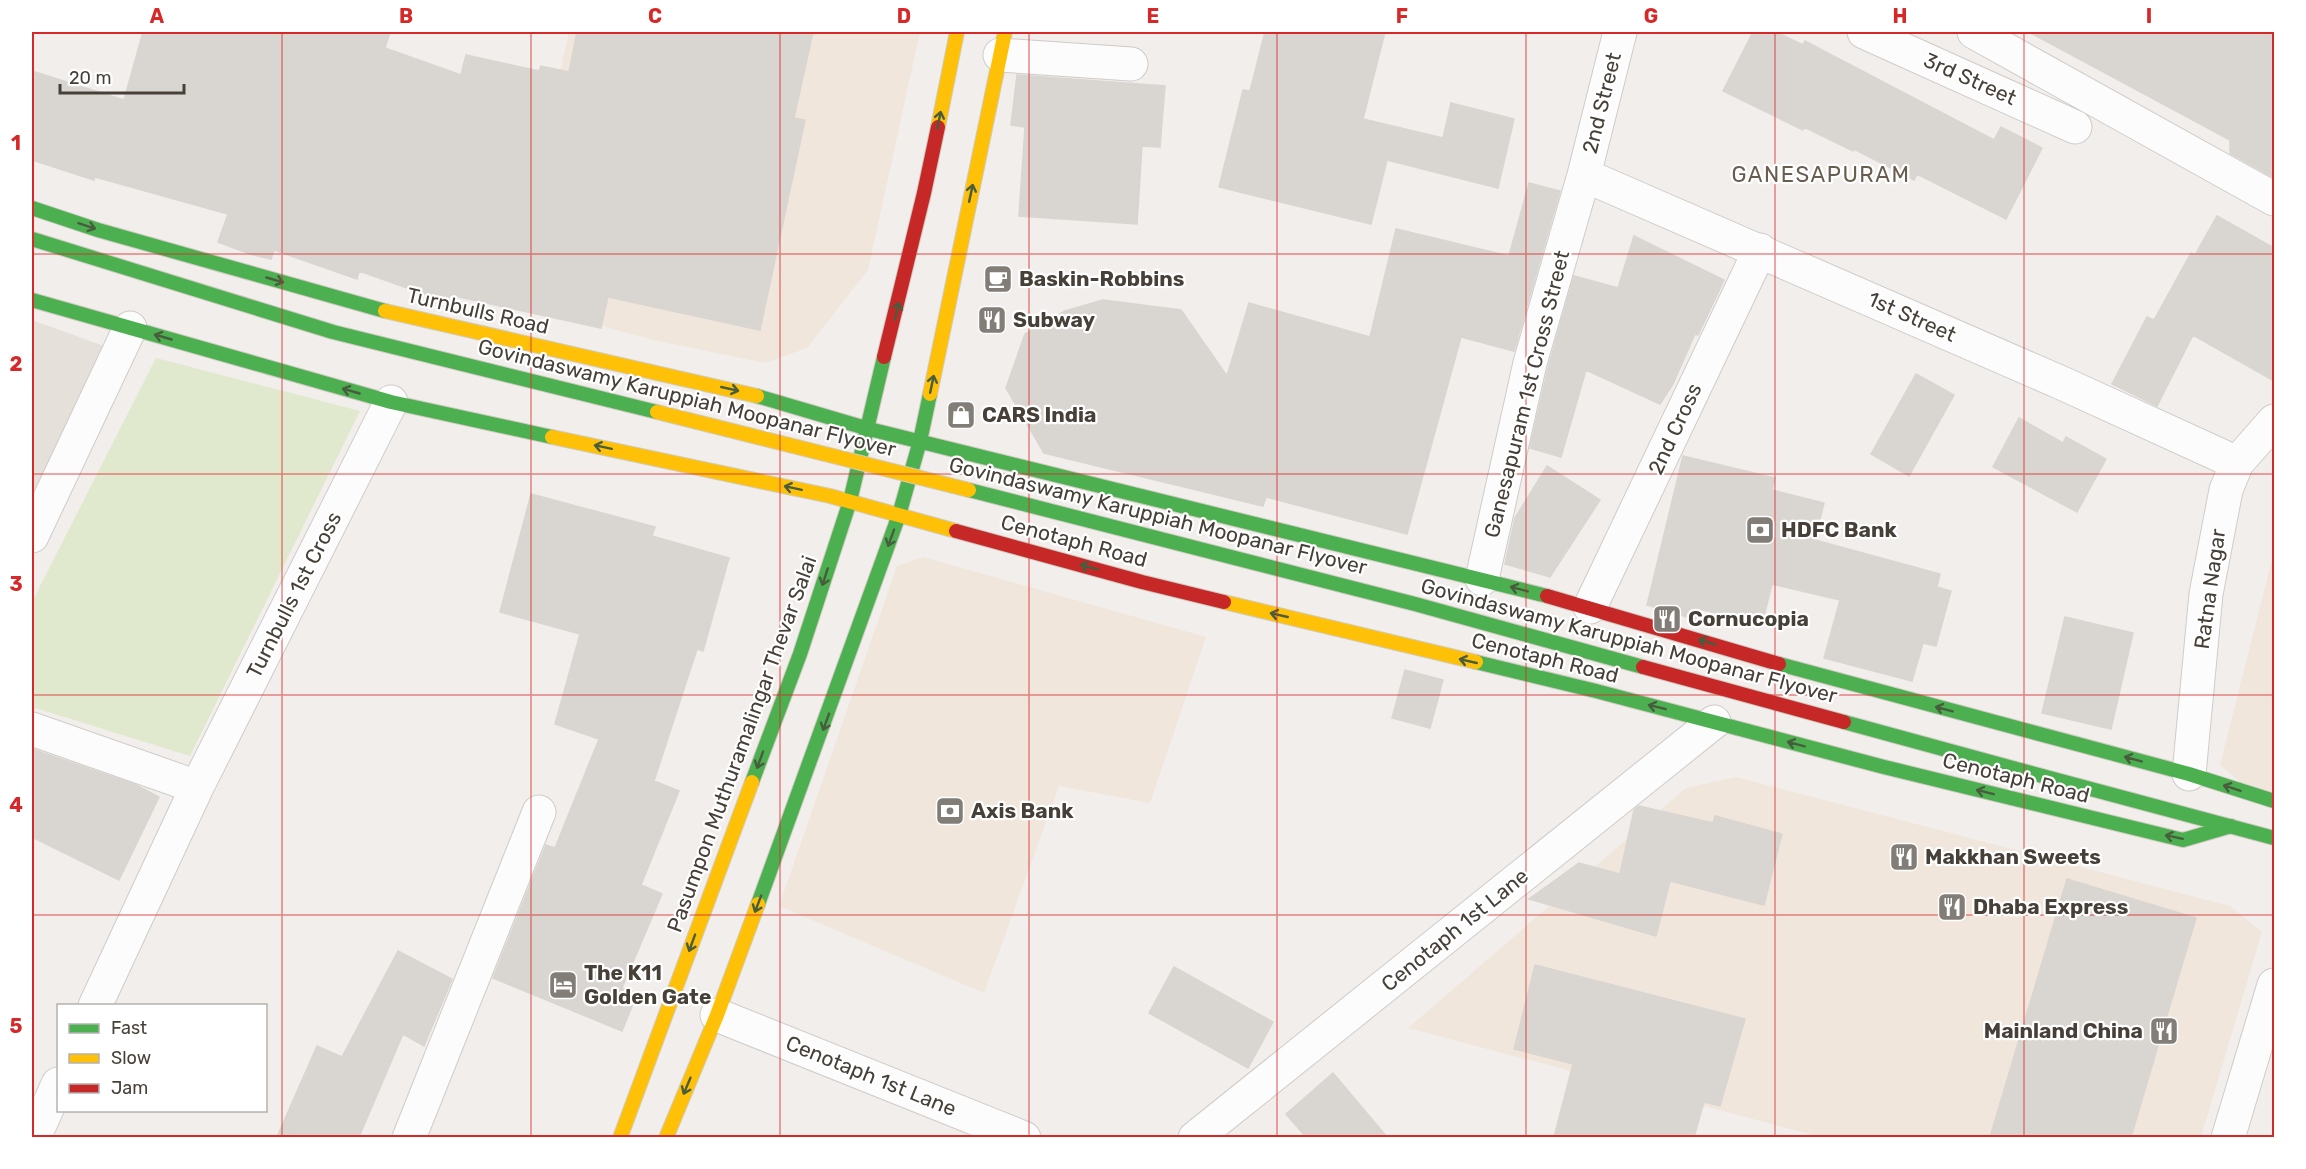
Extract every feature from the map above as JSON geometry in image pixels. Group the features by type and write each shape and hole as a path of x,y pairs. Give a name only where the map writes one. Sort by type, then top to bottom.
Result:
{"street":[{"name":"Pasumpon Muthuramalingar Thevar Salai","path":"620,1137 800,654 850,501 924,193 957,32"},
{"name":"2nd Street","path":"1584,175 1620,32"},
{"name":"3rd Street","path":"1864,32 2076,127"},
{"path":"1974,32 2274,199"},
{"path":"666,1137 717,1015 805,779 899,516 920,441 1002,43 1131,64"},
{"name":"1st Street","path":"1584,175 2064,384 2237,464"},
{"name":"Ganesapuram 1st Cross Street","path":"1482,579 1530,363 1584,175"},
{"name":"Turnbulls Road","path":"32,208 98,230 403,316 747,393 845,433 869,429 920,441"},
{"name":"Govindaswamy Karuppiah Moopanar Flyover","path":"32,239 333,332 1415,603 2274,838"},
{"name":"2nd Cross","path":"1590,608 1760,250"},
{"path":"32,300 391,402 832,485 850,501"},
{"path":"32,536 130,328"},
{"name":"Turnbulls 1st Cross","path":"95,1004 197,787 391,402"},
{"name":"Ratna Nagar","path":"2189,774 2206,594 2226,490 2237,464 2274,421"},
{"path":"832,485 845,433"},
{"path":"920,441 936,457 1482,579 1590,608 1823,677 2189,774 2274,801"},
{"path":"927,489 936,457"},
{"name":"Cenotaph Road","path":"850,501 899,516 919,515 1142,582 2183,840 2231,826"},
{"name":"Cenotaph 1st Lane","path":"1195,1137 1714,722"},
{"path":"32,729 197,787"},
{"path":"409,1137 539,812"},
{"path":"2228,1137 2274,986"},
{"name":"Cenotaph 1st Lane","path":"717,1015 1024,1137"},
{"path":"34,1137 57,1086"}],"shaded area":[{"path":"569,32 920,32 868,270 807,348 765,363 649,339 510,301"},
{"path":"32,320 104,346 32,516"},
{"path":"2274,552 2274,797 2251,791 2220,765"},
{"path":"923,557 1206,637 1150,803 1059,786 984,993 779,906 897,566"},
{"path":"1736,777 2230,906 2262,932 2201,1137 1821,1137 1408,1028 1686,788"}],"green space":[{"path":"156,358 360,411 190,756 32,707 32,602"}],"building":[{"path":"143,32 390,32 385,48 461,75 466,55 539,71 541,66 569,72 577,32 813,32 794,118 805,120 760,330 608,297 601,328 450,295 447,302 359,271 357,279 274,250 271,259 250,254 218,242 228,214 95,177 94,180 32,160 32,71 124,100"},
{"path":"1265,32 1385,32 1363,119 1443,138 1451,103 1514,119 1498,188 1387,160 1371,224 1219,187 1243,90 1250,91"},
{"path":"1753,32 1776,32 1803,45 1805,41 1994,140 2001,127 2042,148 2006,219 1917,174 1914,180 1854,149 1853,151 1804,127 1803,130 1723,91"},
{"path":"2029,32 2274,32 2274,178 2230,153 2230,140"},
{"path":"1017,75 1165,86 1160,147 1142,146 1137,224 1019,216 1025,127 1011,125"},
{"path":"1529,183 1560,191 1514,351 1461,337 1407,534 1266,497 1263,506 1044,453 1006,388 1025,334 1065,311 1103,300 1181,310 1227,376 1249,303 1370,337 1396,229 1509,256"},
{"path":"2217,216 2274,248 2274,381 2193,335 2157,406 2112,384 2147,317 2154,320 2191,253 2195,255"},
{"path":"1634,236 1724,280 1698,335 1695,334 1673,384 1660,404 1586,370 1561,457 1530,448 1548,368 1574,276 1618,288"},
{"path":"1916,374 1954,395 1909,476 1871,454"},
{"path":"2019,418 2063,443 2066,437 2106,459 2077,512 1993,467"},
{"path":"1683,456 1775,478 1772,490 1824,503 1815,540 1940,574 1937,587 1951,591 1936,646 1923,643 1912,681 1824,658 1840,600 1772,584 1762,624 1699,609 1697,620 1647,605"},
{"path":"1547,466 1600,500 1550,577 1505,564 1515,518"},
{"path":"531,494 655,527 652,536 729,558 703,651 697,649 654,781 679,791 641,885 662,894 622,988 637,994 622,1031 493,978 546,845 555,848 599,739 555,724 580,634 500,612"},
{"path":"2065,617 2133,633 2111,729 2042,713"},
{"path":"1405,670 1443,680 1430,728 1392,718"},
{"path":"32,749 136,785 159,797 119,880 32,837"},
{"path":"1639,806 1713,823 1715,816 1782,834 1764,905 1670,881 1656,936 1529,899 1579,863 1620,874 1634,810"},
{"path":"2067,879 2196,918 2131,1137 1990,1137"},
{"path":"398,951 452,979 424,1046 403,1034 359,1137 277,1137 317,1046 342,1057"},
{"path":"1535,965 1745,1019 1720,1106 1704,1102 1694,1137 1554,1137 1573,1064 1514,1049"},
{"path":"1174,967 1273,1022 1248,1068 1149,1013"},
{"path":"1333,1073 1387,1137 1306,1137 1286,1114"}],"traffic: fast":[{"path":"32,208 98,230 385,311"},
{"path":"32,239 333,332 657,412"},
{"path":"32,300 391,402 552,437"},
{"path":"752,782 800,654 850,501 884,357"},
{"path":"758,904 899,515 920,441 930,394"},
{"path":"757,396 869,429 1547,596"},
{"path":"969,490 1415,604 1643,667"},
{"path":"1476,662 1596,691 1884,767 2183,840 2231,826"},
{"path":"1779,664 2189,774 2274,801"},
{"path":"1844,722 2020,770"},
{"path":"2020,770 2274,838"}],"traffic: slow":[{"path":"938,127 957,32"},
{"path":"930,394 1005,32"},
{"path":"385,311 757,396"},
{"path":"657,412 969,490"},
{"path":"552,437 830,496 956,531"},
{"path":"1224,602 1476,662"},
{"path":"620,1138 752,782"},
{"path":"666,1138 717,1015 758,904"}],"traffic: jam":[{"path":"884,357 938,127"},
{"path":"956,531 1224,602"},
{"path":"1547,596 1779,664"},
{"path":"1643,667 1844,722"}],"place":[{"name":"Baskin-Robbins","path":"998,279"},
{"name":"Subway","path":"992,320"},
{"name":"CARS India","path":"961,415"},
{"name":"HDFC Bank","path":"1760,530"},
{"name":"Cornucopia","path":"1667,619"},
{"name":"Axis Bank","path":"950,811"},
{"name":"Makkhan Sweets","path":"1904,857"},
{"name":"Dhaba Express","path":"1952,907"},
{"name":"The K11 Golden Gate","path":"563,985"},
{"name":"Mainland China","path":"2164,1031"}],"district":[{"name":"GANESAPURAM","path":"1821,174"}]}
